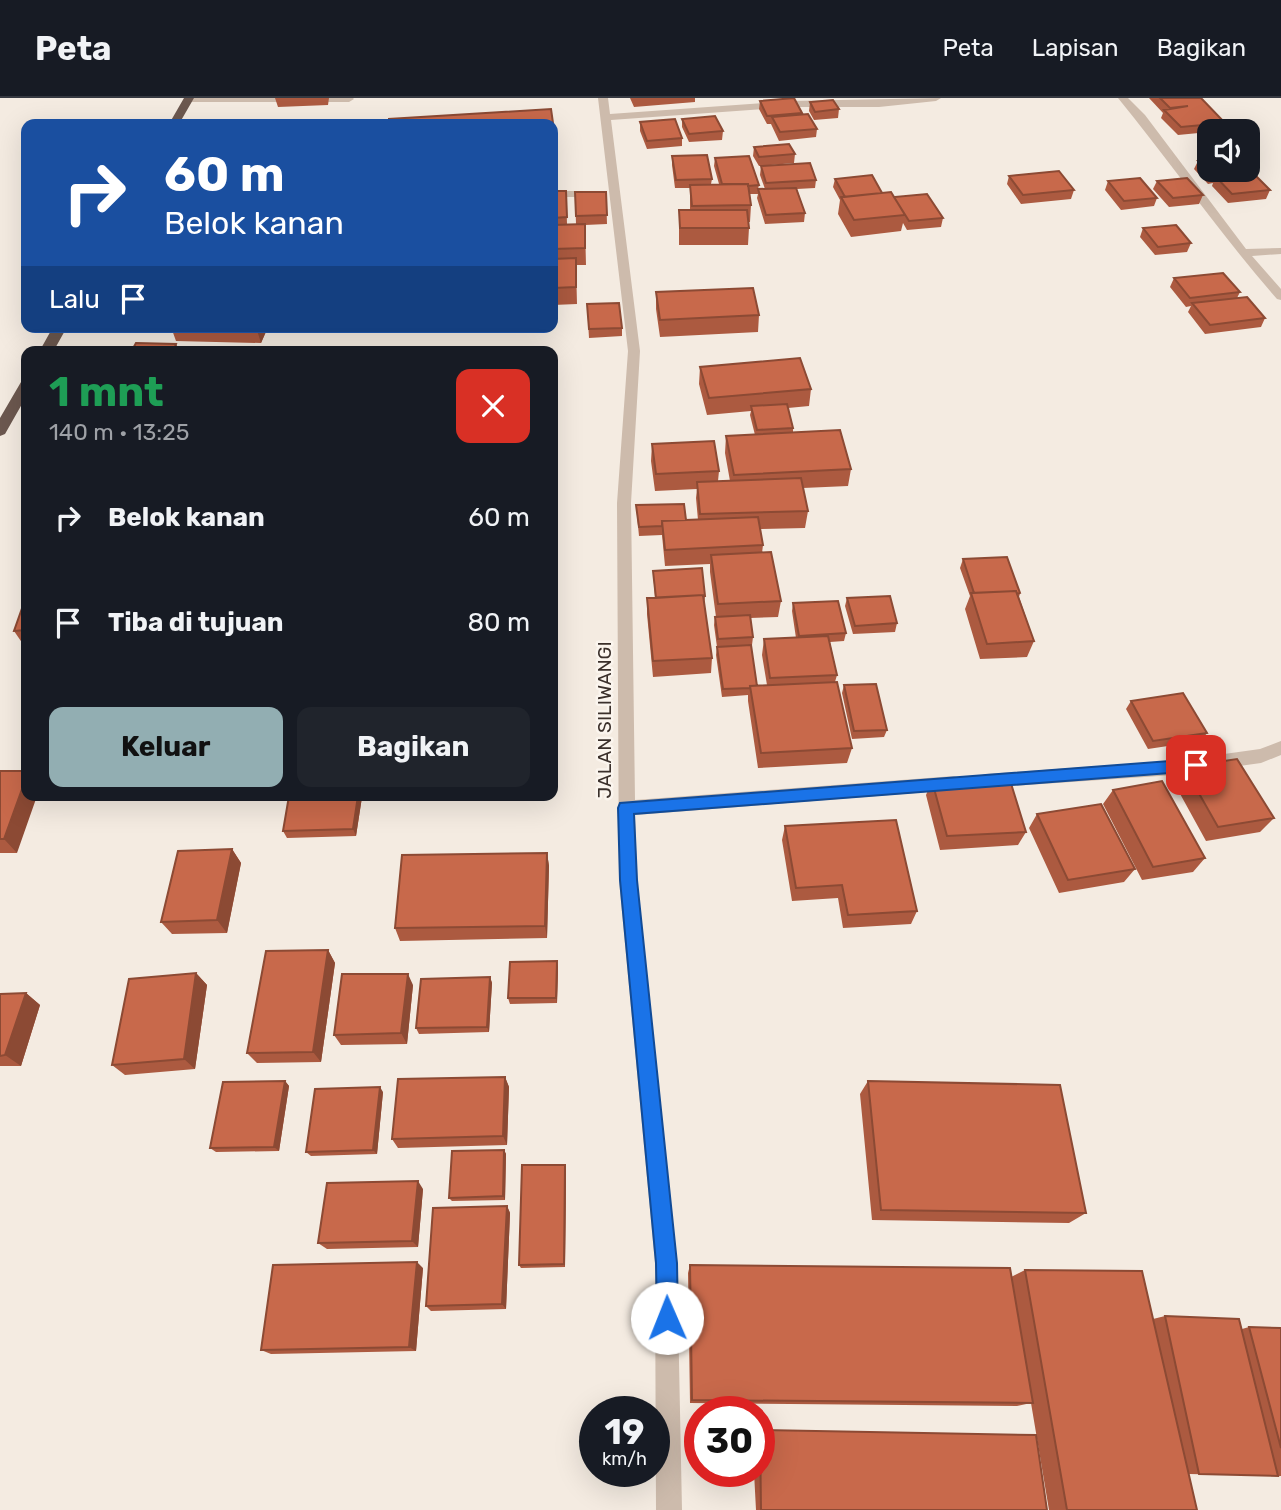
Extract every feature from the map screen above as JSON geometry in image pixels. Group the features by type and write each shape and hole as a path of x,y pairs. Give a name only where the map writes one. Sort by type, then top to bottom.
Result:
{"highway":[{"path":"177,119 188,99"},
{"path":"0,431 21,395"}],"street":[{"name":"JALAN SILIWANGI","path":"603,98 634,351 624,503 626,808 629,894 666,1263 669,1510"},
{"path":"607,117 790,104 879,104 936,98"},
{"path":"1123,98 1141,117 1243,253 1281,296"},
{"path":"188,99 349,99"},
{"path":"558,194 616,194"},
{"path":"1243,253 1281,251"},
{"path":"626,808 1174,768 1261,756 1281,748"}],"building":[{"path":"794,98 802,113 767,116 760,101"},
{"path":"1160,98 1201,98 1221,119 1197,119 1197,126 1181,127 1164,110 1188,106 1170,108"},
{"path":"833,100 839,109 815,112 810,102"},
{"path":"551,109 552,119 389,119"},
{"path":"808,114 817,129 780,132 772,117"},
{"path":"715,116 723,131 689,134 682,119"},
{"path":"675,119 682,138 647,141 640,122"},
{"path":"789,144 795,154 759,157 754,147"},
{"path":"707,155 712,179 676,180 672,156"},
{"path":"749,156 759,185 722,184 715,158"},
{"path":"810,163 816,180 766,183 761,166"},
{"path":"1059,171 1074,190 1023,195 1009,176"},
{"path":"872,175 882,193 845,197 835,179"},
{"path":"1140,178 1157,198 1124,201 1108,181"},
{"path":"1187,178 1203,195 1173,198 1157,181"},
{"path":"1260,180 1270,190 1232,194 1221,182"},
{"path":"748,184 751,205 692,206 690,185"},
{"path":"796,188 805,213 766,215 758,189"},
{"path":"558,191 566,191 567,217 558,218"},
{"path":"575,192 606,192 607,215 576,216"},
{"path":"891,192 905,215 854,220 841,197"},
{"path":"927,194 943,218 909,221 894,197"},
{"path":"679,210 747,210 749,228 680,228"},
{"path":"585,224 585,248 558,249 558,225"},
{"path":"1176,225 1191,243 1158,247 1143,228"},
{"path":"576,258 576,287 558,288 558,259"},
{"path":"1223,273 1240,292 1190,298 1174,278"},
{"path":"753,288 759,315 660,320 656,292"},
{"path":"1247,297 1265,318 1210,325 1192,303"},
{"path":"619,303 622,328 589,329 587,304"},
{"path":"136,343 176,344 175,346 134,346"},
{"path":"800,358 811,389 709,398 700,367"},
{"path":"787,404 793,428 757,430 751,406"},
{"path":"840,430 851,469 734,475 726,436"},
{"path":"714,441 719,471 656,474 652,444"},
{"path":"801,478 808,511 700,514 697,482"},
{"path":"684,504 686,520 662,521 662,526 639,527 636,505"},
{"path":"758,517 763,545 665,550 662,521"},
{"path":"771,552 781,601 718,604 711,555"},
{"path":"1007,557 1020,593 974,593 963,559"},
{"path":"702,568 705,596 656,598 653,571"},
{"path":"1016,591 1034,641 987,644 971,593"},
{"path":"703,595 712,658 653,661 647,598"},
{"path":"890,596 897,623 855,626 847,598"},
{"path":"838,601 846,633 799,636 793,603"},
{"path":"21,611 21,630 14,631"},
{"path":"750,615 753,637 718,639 715,617"},
{"path":"828,636 837,675 770,678 764,639"},
{"path":"751,645 757,686 723,689 717,647"},
{"path":"837,682 852,748 761,753 750,686"},
{"path":"876,684 887,730 854,731 844,685"},
{"path":"1183,693 1207,733 1153,741 1131,701"},
{"path":"1237,759 1274,818 1218,827 1184,767"},
{"path":"0,771 21,771 21,792 4,839 0,839"},
{"path":"1009,777 1026,832 947,836 932,781"},
{"path":"1162,781 1205,858 1153,867 1113,790"},
{"path":"288,801 357,801 353,829 283,831"},
{"path":"1101,804 1135,869 1068,880 1037,814"},
{"path":"896,820 917,911 848,915 842,885 796,888 785,826"},
{"path":"232,849 217,920 161,922 178,851"},
{"path":"547,853 545,926 395,928 402,855"},
{"path":"328,950 313,1052 247,1053 266,951"},
{"path":"557,961 556,998 508,998 510,962"},
{"path":"196,973 184,1059 112,1065 129,979"},
{"path":"342,974 408,974 401,1033 334,1035"},
{"path":"490,977 487,1027 416,1028 421,979"},
{"path":"26,993 5,1055 0,1056 0,994"},
{"path":"505,1077 503,1136 392,1139 398,1079"},
{"path":"285,1081 274,1147 210,1148 223,1082"},
{"path":"868,1081 1060,1085 1086,1213 881,1210"},
{"path":"380,1087 373,1150 306,1152 315,1089"},
{"path":"504,1150 503,1196 449,1198 452,1151"},
{"path":"522,1165 565,1165 564,1264 519,1265"},
{"path":"418,1181 412,1241 318,1243 327,1183"},
{"path":"507,1206 502,1304 426,1306 433,1208"},
{"path":"417,1262 409,1347 261,1350 273,1265"},
{"path":"690,1265 1010,1268 1033,1403 775,1401 775,1396 692,1396"},
{"path":"1025,1270 1142,1271 1197,1510 1067,1510"},
{"path":"1165,1316 1239,1319 1278,1476 1199,1474"},
{"path":"1249,1327 1281,1328 1281,1448"},
{"path":"775,1430 1036,1435 1047,1510 761,1510 761,1487 775,1487"}],"route":[{"path":"667,1318 666,1263 628,880 626,808 1196,765"}]}
